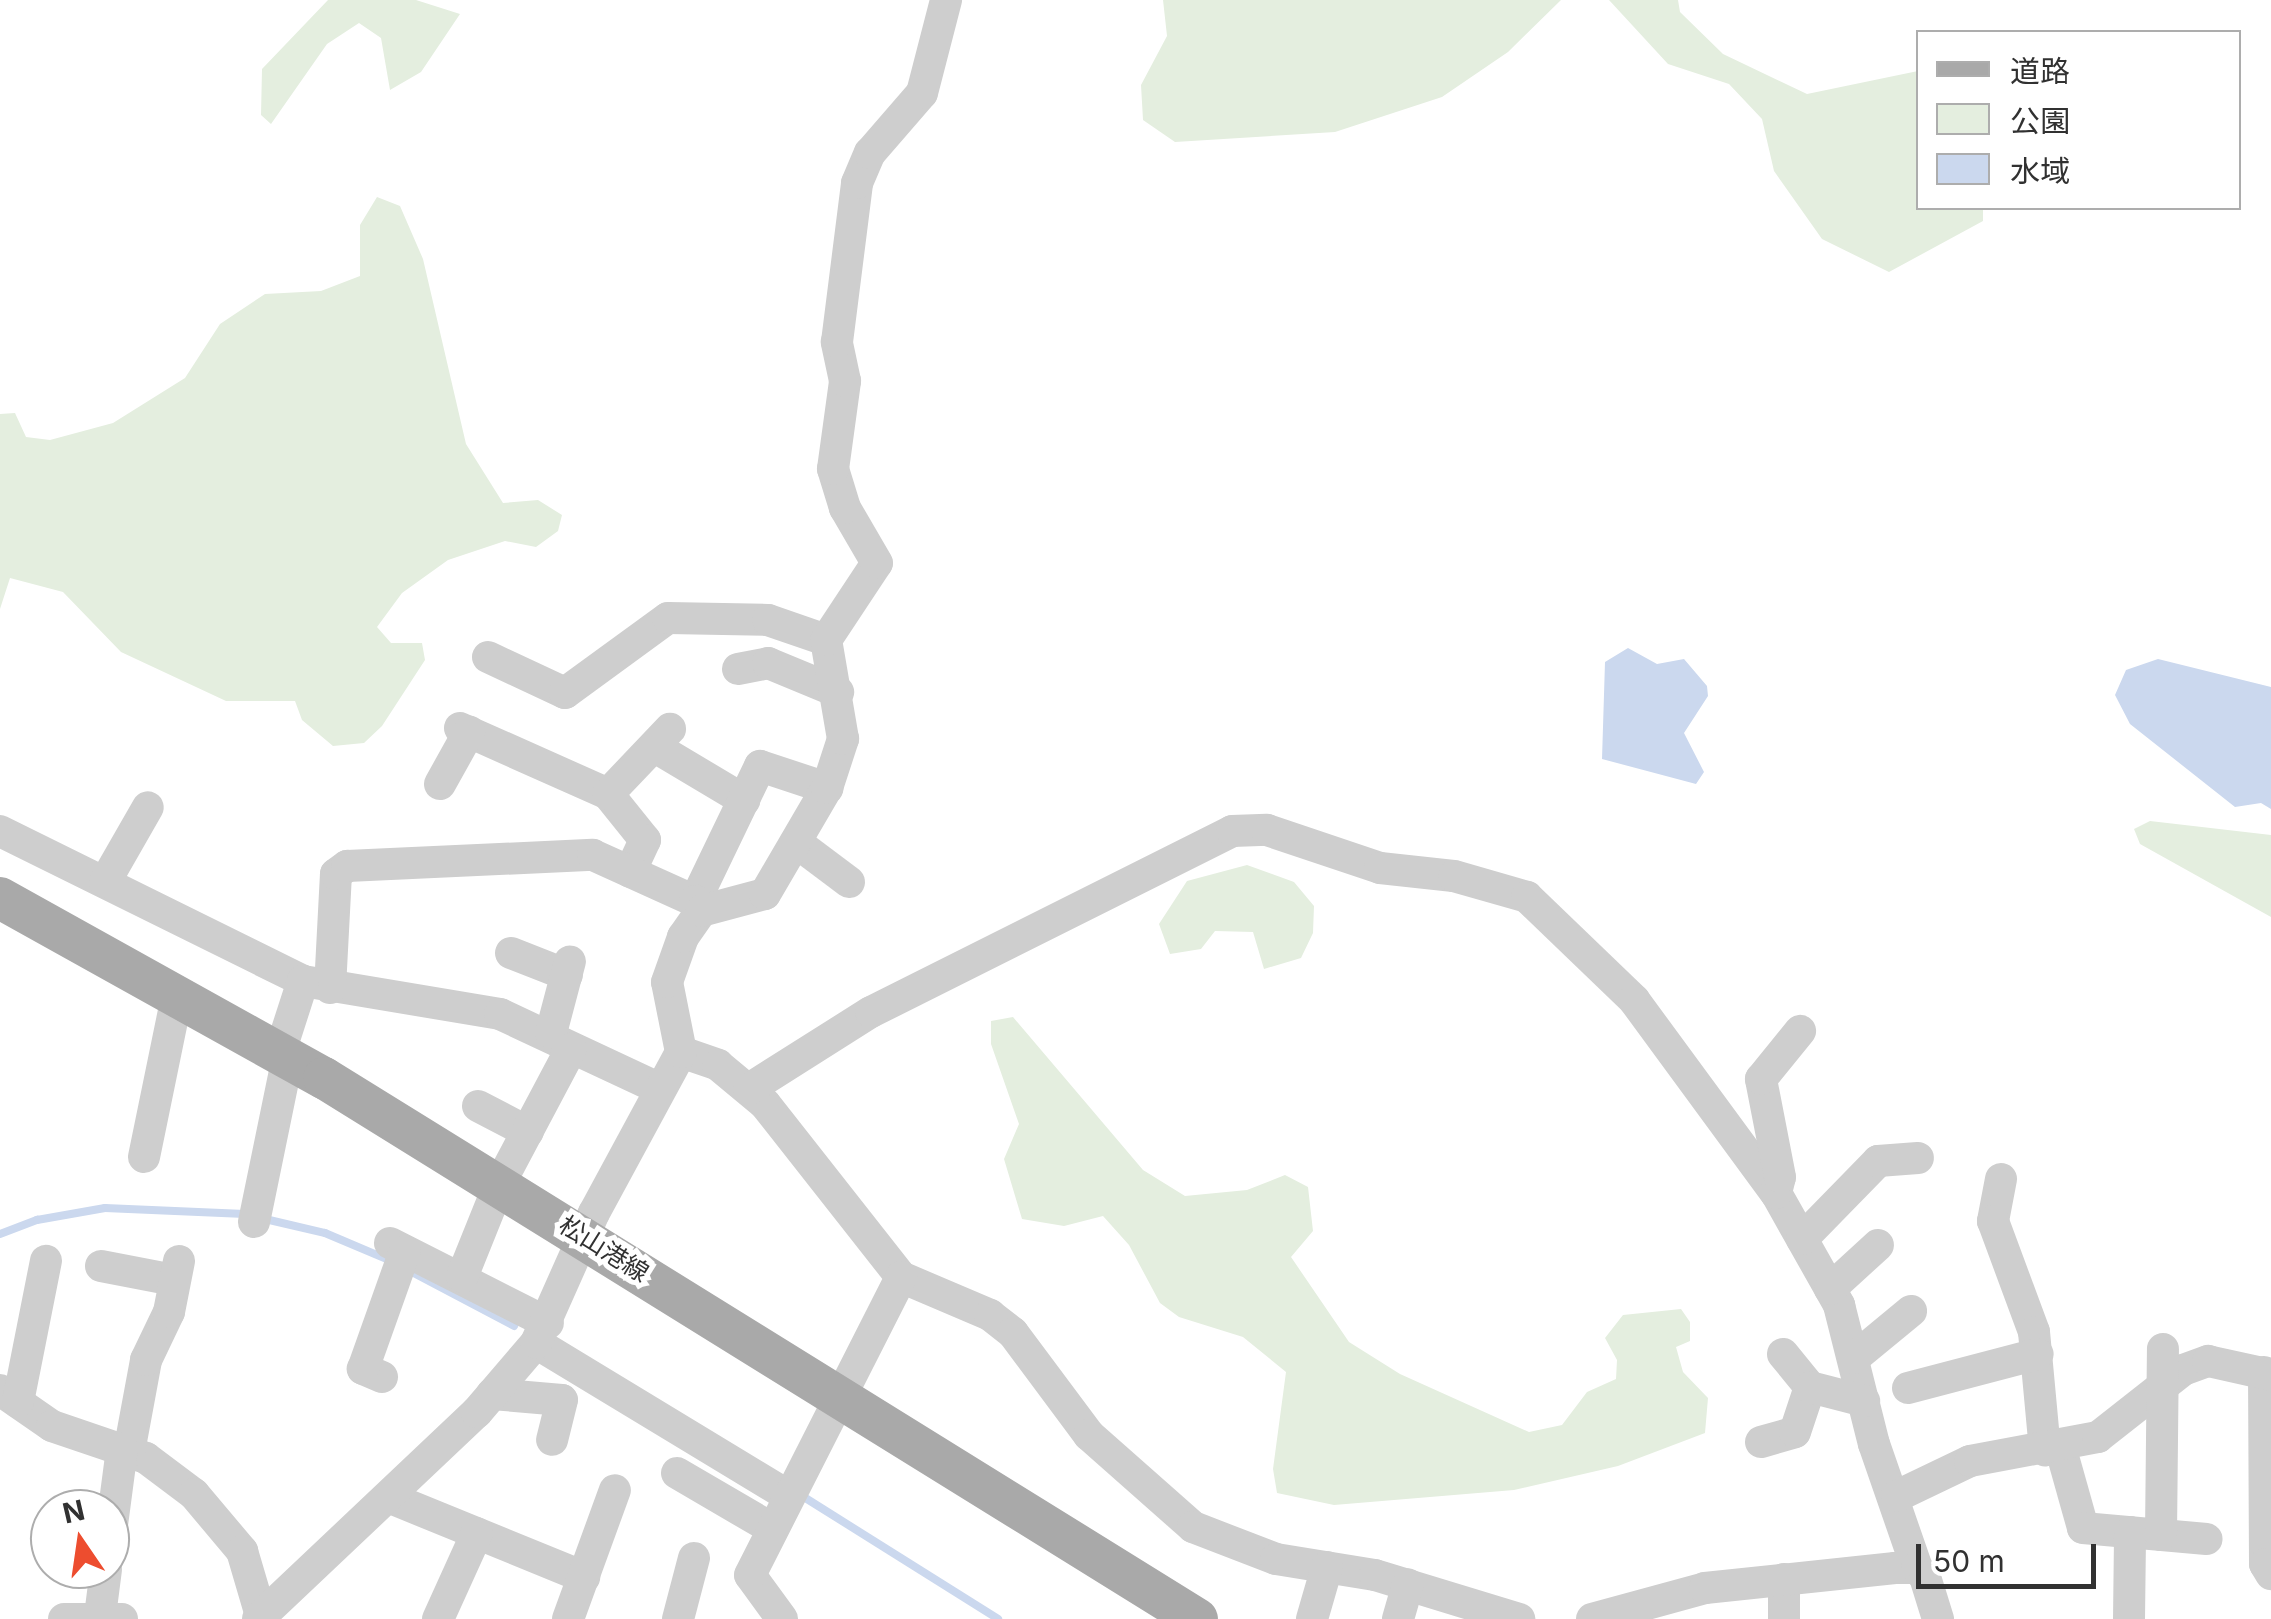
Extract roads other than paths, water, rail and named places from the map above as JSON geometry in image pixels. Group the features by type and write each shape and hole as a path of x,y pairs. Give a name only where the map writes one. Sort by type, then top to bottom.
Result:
{"main road":[{"name":"松山港線","path":"0,898 178,992 274,1074 500,1185 1197,1619"}],"street":[{"path":"254,1222 274,1074 317,984 336,874 347,866 593,855 698,906 764,894 797,843 827,788 843,739 838,692 826,640 877,564 845,508 833,469 845,381 836,342 858,184 870,153 922,93 946,0"},
{"path":"488,656 565,693 668,618 768,620 826,640"},
{"path":"738,669 768,663 838,692"},
{"path":"440,784 464,730 608,794 645,840 630,872"},
{"path":"608,794 663,738 744,800"},
{"path":"52,1268 9,1396 52,1426 125,1451 194,1494 242,1551 260,1618 492,1394 542,1333 584,1237 681,1052 667,982 683,937 760,766 827,788"},
{"path":"105,882 148,807"},
{"path":"750,1088 872,1012 1210,839 1267,830 1380,868 1454,876 1527,898 1634,1000 1776,1193 1802,1238 1830,1288 1917,1568 1938,1619"},
{"path":"797,843 850,882"},
{"path":"5,844 105,882 317,984 459,1003 561,1040 660,1089"},
{"path":"462,1277 500,1185 528,1132 561,1040 569,968 511,954"},
{"path":"145,1157 178,992"},
{"path":"1776,1193 1780,1178 1762,1078 1800,1031"},
{"path":"681,1052 718,1064 750,1088 901,1277 990,1314 1014,1333 1089,1435 1193,1527 1276,1559 1408,1584 1519,1619"},
{"path":"478,1106 528,1132"},
{"path":"1802,1238 1878,1162 1918,1158"},
{"path":"2001,1178 1993,1221 2038,1354 2053,1448 2084,1528 2208,1538"},
{"path":"1830,1288 1878,1245"},
{"path":"382,1377 363,1369 398,1247 462,1277 789,1496"},
{"path":"101,1266 176,1271 169,1312 146,1360 119,1489"},
{"path":"782,1619 750,1575 901,1277"},
{"path":"1854,1358 1911,1311"},
{"path":"2129,1619 2145,1534 2164,1389 2163,1350"},
{"path":"1782,1354 1810,1387 1864,1401"},
{"path":"1926,1376 2038,1354"},
{"path":"1897,1496 1970,1461 2098,1437 2164,1389 2183,1370 2208,1360 2268,1374 2265,1564 2271,1574"},
{"path":"1761,1442 1795,1432 1810,1387"},
{"path":"492,1394 562,1400 552,1440"},
{"path":"677,1472 772,1529"},
{"path":"568,1619 615,1490"},
{"path":"388,1497 584,1577"},
{"path":"438,1619 477,1533"},
{"path":"678,1619 694,1558"},
{"path":"1312,1619 1327,1567"},
{"path":"1592,1619 1705,1588 1917,1568"},
{"path":"1784,1578 1784,1619"},
{"path":"1398,1619 1408,1584"},
{"path":"64,1619 111,1617 108,1589"}],"water":[{"path":"1628,648 1657,664 1684,659 1707,686 1708,696 1684,733 1704,772 1696,784 1602,759 1605,662"},
{"path":"2158,659 2271,687 2271,809 2261,803 2235,807 2130,724 2115,695 2126,670"}],"waterway":[{"path":"0,1234 37,1220 105,1208 245,1214"},
{"path":"265,1219 325,1233 389,1260"},
{"path":"408,1270 514,1326"},
{"path":"799,1494 998,1619"}]}
